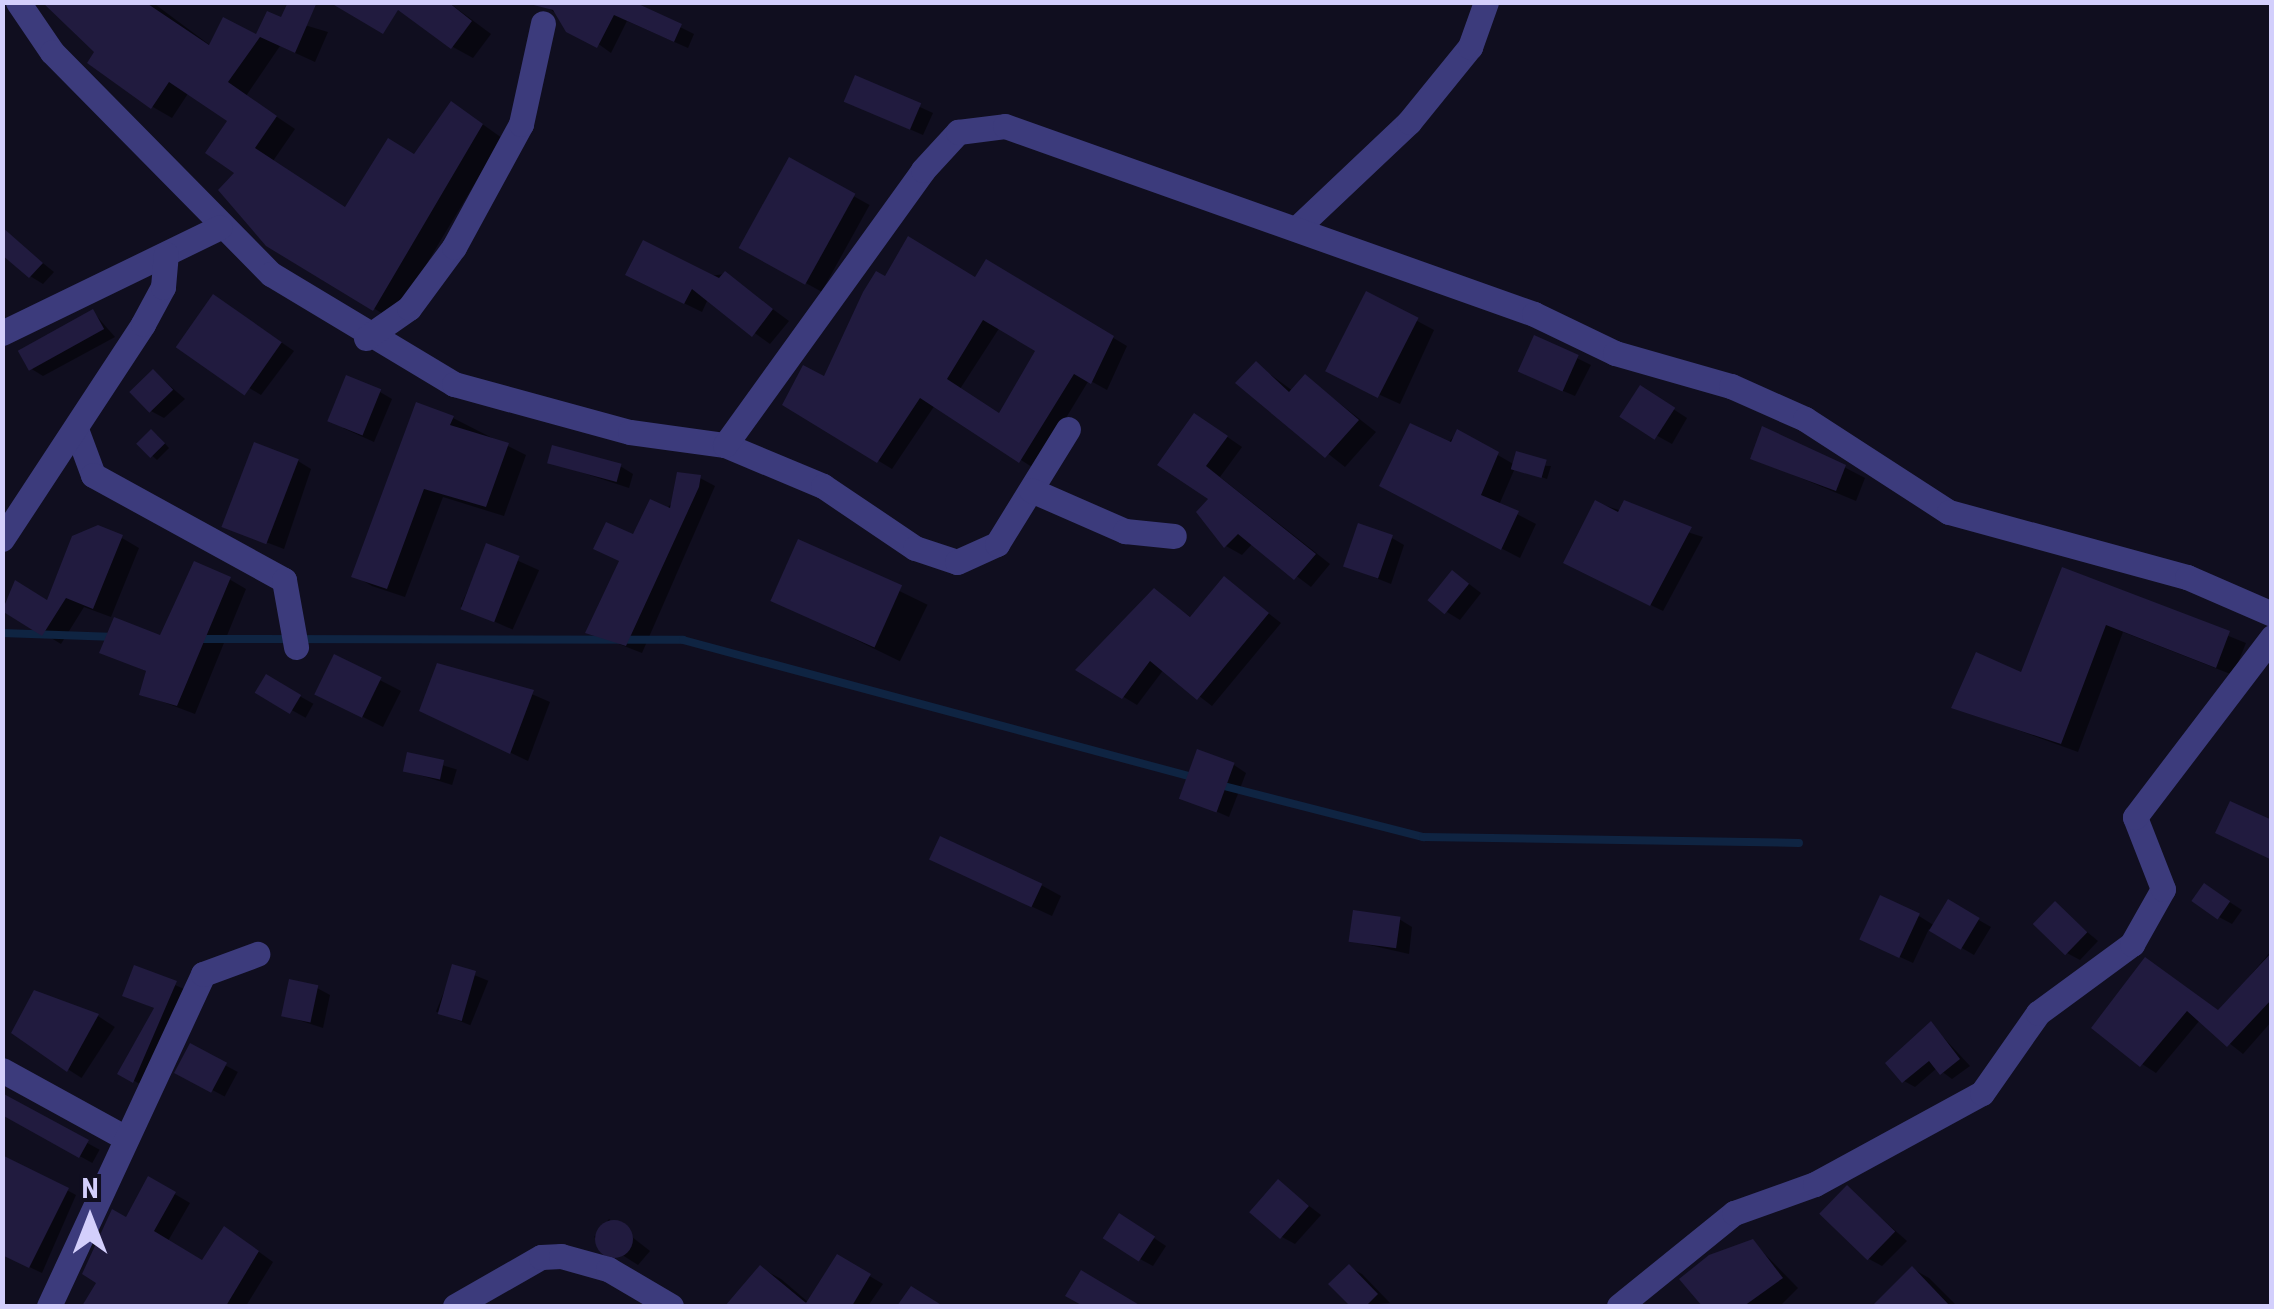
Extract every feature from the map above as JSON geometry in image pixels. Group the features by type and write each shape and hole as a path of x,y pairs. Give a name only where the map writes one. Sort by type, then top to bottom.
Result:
{"street":[{"path":"18,2 52,52 220,227 366,338 454,384 630,432 726,445 823,486 915,548 957,562 997,544 1068,429"},
{"path":"1298,227 1408,122 1470,47 1486,2"},
{"path":"366,338 409,308 454,248 521,124 543,24"},
{"path":"726,445 958,132 1005,126 1068,142 1298,227 1615,353 1731,386 1805,419 1949,512 2188,577 2269,624 2135,817 2163,889 2132,944 2038,1013 1982,1093 1815,1184 1734,1213 1619,1306"},
{"path":"2,333 220,227"},
{"path":"2,539 76,429 163,287 166,254"},
{"path":"76,429 93,475 284,580 296,646"},
{"path":"1031,490 1125,532 1174,536"},
{"path":"49,1306 122,1136 203,974 257,954"},
{"path":"2,1070 122,1136"},
{"path":"456,1306 551,1256 608,1269 672,1306"}],"building":[{"path":"42,2 145,2 209,45 223,17 256,34 267,11 281,17 288,2 317,2 295,53 260,37 228,82 277,116 255,148 345,207 388,138 414,154 451,101 483,124 373,311 266,246 218,190 234,173 205,153 227,121 169,82 151,109 87,63 94,52"},
{"path":"329,2 448,2 472,21 451,49 398,10 383,34"},
{"path":"522,2 634,2 682,24 674,42 614,15 597,48 566,32 553,10"},
{"path":"855,75 921,103 910,130 844,102"},
{"path":"789,157 855,194 805,285 739,248"},
{"path":"2,227 43,263 29,278 2,255"},
{"path":"908,236 975,277 986,259 1114,336 1091,384 1074,374 1019,463 920,398 877,463 782,405 803,365 824,376 863,292 876,271 885,276","holes":["983,320 1035,351 999,413 947,379"]},
{"path":"643,240 719,278 725,271 773,309 752,337 692,289 684,304 625,275"},
{"path":"1366,291 1419,318 1378,398 1325,371"},
{"path":"213,294 282,342 245,395 176,347"},
{"path":"93,309 104,329 29,371 18,351"},
{"path":"1534,335 1579,355 1562,391 1518,372"},
{"path":"1256,361 1289,392 1305,374 1359,420 1325,458 1235,383"},
{"path":"153,369 173,390 149,413 129,392"},
{"path":"346,375 381,389 363,436 327,421"},
{"path":"1640,385 1675,408 1655,440 1619,417"},
{"path":"416,402 454,416 450,425 509,443 486,507 424,489 387,589 351,577"},
{"path":"1194,413 1228,436 1206,466 1316,554 1294,580 1238,534 1224,548 1196,512 1208,499 1157,465"},
{"path":"1410,423 1451,442 1457,429 1499,452 1481,495 1519,511 1501,550 1379,486"},
{"path":"1762,426 1846,465 1836,491 1750,459"},
{"path":"151,429 165,443 150,458 136,444"},
{"path":"254,442 299,459 266,544 221,527"},
{"path":"552,445 622,464 617,482 547,463"},
{"path":"1516,451 1547,460 1542,478 1511,469"},
{"path":"677,472 701,475 699,487 626,646 585,633 619,561 593,549 606,522 633,534 650,499 670,508"},
{"path":"1595,500 1618,512 1624,500 1692,527 1650,606 1563,563"},
{"path":"1358,523 1393,535 1378,579 1343,566"},
{"path":"98,525 123,535 93,609 66,598 42,636 2,611 15,580 47,600 72,536"},
{"path":"798,539 902,585 874,647 770,601"},
{"path":"486,543 520,556 494,622 461,609"},
{"path":"194,561 231,577 177,706 139,695 146,671 99,653 114,617 160,635"},
{"path":"2062,567 2230,631 2216,668 2106,625 2061,744 1951,708 1976,652 2021,672"},
{"path":"1452,570 1469,584 1445,614 1427,600"},
{"path":"1224,576 1269,613 1197,700 1150,661 1122,699 1075,670 1154,588 1190,617"},
{"path":"334,654 382,677 362,718 314,694"},
{"path":"437,663 534,690 510,754 419,711"},
{"path":"266,674 301,695 290,714 255,693"},
{"path":"1197,749 1235,763 1216,812 1179,799"},
{"path":"407,752 444,760 440,779 403,772"},
{"path":"2230,801 2272,820 2272,860 2215,833"},
{"path":"940,836 1042,884 1031,907 929,860"},
{"path":"2204,883 2230,901 2218,919 2191,901"},
{"path":"1880,895 1920,914 1899,958 1859,939"},
{"path":"1948,899 1980,918 1961,950 1929,931"},
{"path":"2055,901 2087,932 2065,955 2033,924"},
{"path":"1353,910 1401,917 1396,948 1349,942"},
{"path":"2272,952 2272,999 2227,1047 2187,1011 2140,1067 2091,1028 2145,957 2218,1010"},
{"path":"452,964 476,971 462,1021 438,1014"},
{"path":"134,965 177,981 133,1083 117,1074 154,1008 122,996"},
{"path":"289,979 318,985 310,1022 281,1016"},
{"path":"34,990 99,1014 67,1072 11,1033"},
{"path":"1931,1021 1960,1059 1940,1075 1929,1061 1902,1083 1885,1063"},
{"path":"190,1043 227,1063 211,1093 174,1073"},
{"path":"2,1093 89,1140 79,1158 2,1115"},
{"path":"2,1155 69,1188 29,1268 2,1255"},
{"path":"148,1176 176,1192 154,1231 202,1260 224,1226 259,1251 226,1306 82,1306 96,1283 82,1274 112,1209 126,1217"},
{"path":"1278,1179 1309,1206 1280,1239 1249,1212"},
{"path":"1847,1185 1895,1232 1867,1260 1819,1214"},
{"path":"1119,1213 1155,1236 1139,1262 1103,1238"},
{"path":"614,1220 627,1226 633,1239 627,1252 614,1258 601,1252 595,1239 601,1226"},
{"path":"1753,1239 1783,1278 1744,1306 1702,1306 1679,1279 1709,1255"},
{"path":"837,1254 871,1274 852,1306 725,1306 760,1265 806,1303"},
{"path":"1349,1264 1378,1294 1366,1306 1350,1306 1328,1284"},
{"path":"1912,1266 1950,1306 1872,1306"},
{"path":"1081,1270 1141,1306 1083,1306 1065,1296"},
{"path":"911,1286 943,1306 897,1306"}],"waterway":[{"path":"2,633 116,637"},
{"path":"200,639 683,640 1192,777"},
{"path":"1220,785 1423,837 1799,843"}]}
